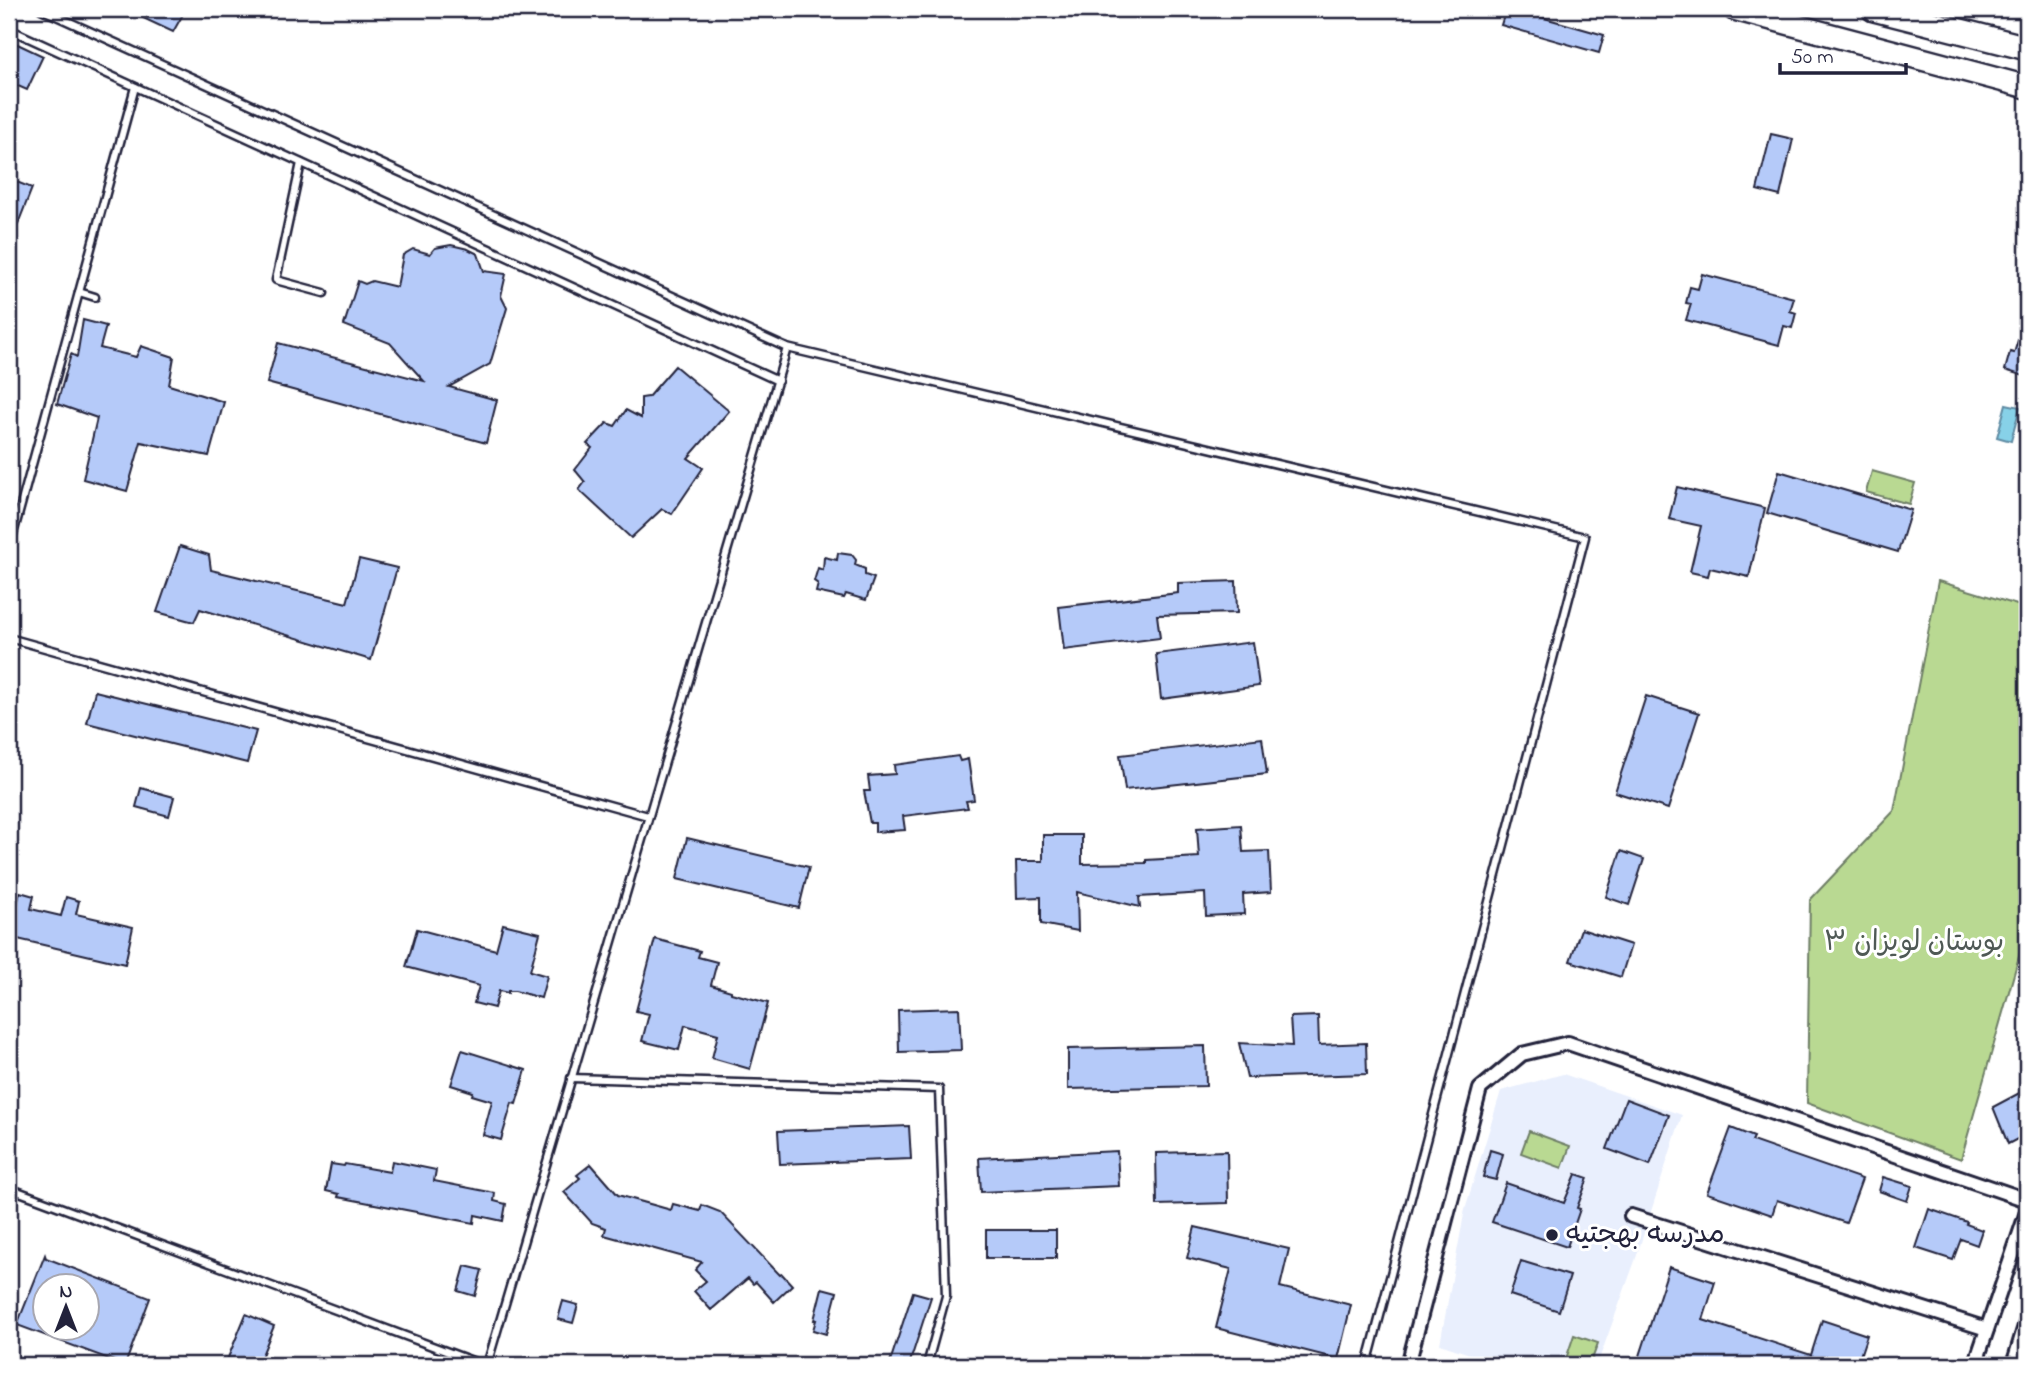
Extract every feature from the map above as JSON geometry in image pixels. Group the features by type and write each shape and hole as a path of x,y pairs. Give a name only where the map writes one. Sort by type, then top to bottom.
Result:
{"highway":[{"path":"1874,9 2027,48"}],"main road":[{"path":"1734,9 2027,87"}],"street":[{"path":"1408,1365 1480,1089 1522,1054 1568,1043 2027,1200"},
{"path":"1975,1365 2027,1212"},
{"path":"1631,1216 1987,1329"},
{"path":"2014,1365 2027,1319"}],"lane":[{"path":"41,9 788,348 1585,537 1367,1365"},
{"path":"9,29 778,381"},
{"path":"9,549 135,87"},
{"path":"301,163 276,280 324,293"},
{"path":"79,292 95,297"},
{"path":"9,1188 485,1365 788,348"},
{"path":"9,638 648,816"},
{"path":"571,1079 939,1089 946,1296 927,1365"}],"shaded area":[{"name":"مدرسه بهجتیه","path":"1563,1074 1682,1115 1635,1261 1597,1365 1502,1365 1440,1344 1465,1209 1501,1091"}],"green space":[{"path":"1872,471 1915,483 1909,504 1866,492"},
{"name":"بوستان لویزان ۳","path":"1938,581 2027,608 2027,946 2022,946 1961,1159 1807,1103 1810,900 1894,811"},
{"path":"1529,1131 1570,1146 1562,1168 1521,1153"},
{"path":"1574,1335 1598,1343 1590,1365 1564,1365"}],"water":[{"path":"2006,404 2020,407 2011,441 1997,437"}],"building":[{"path":"124,9 186,9 173,32"},
{"path":"1506,9 1604,35 1599,53 1501,25"},
{"path":"9,40 43,56 27,90 9,82"},
{"path":"1771,134 1793,139 1780,196 1757,190"},
{"path":"9,179 32,188 10,244 9,244"},
{"path":"451,245 478,254 484,271 506,274 501,296 507,308 490,364 449,387 497,400 486,443 267,383 278,343 424,381 390,343 344,325 358,281 365,284 372,281 397,287 403,255 413,249 430,254 435,248"},
{"path":"1702,274 1794,298 1790,311 1796,313 1792,328 1784,326 1779,345 1686,320 1691,304 1686,303 1690,287 1698,289"},
{"path":"83,320 106,326 100,348 136,357 141,346 174,357 169,385 224,402 209,456 141,442 127,491 83,479 97,418 57,404 71,354 77,357"},
{"path":"2024,321 2027,321 2027,377 2005,370 2010,352 2014,353"},
{"path":"675,366 729,411 688,458 703,468 672,514 662,509 631,538 579,490 585,482 575,470 592,448 587,444 607,423 615,426 626,410 641,418 641,398 648,397"},
{"path":"1779,471 1911,510 1898,552 1767,513"},
{"path":"1677,487 1765,508 1749,577 1710,568 1708,576 1690,572 1701,526 1669,519"},
{"path":"180,546 209,555 211,570 347,603 359,559 397,568 371,660 200,609 194,622 157,612"},
{"path":"838,553 852,555 856,560 855,565 865,569 865,575 874,578 866,600 846,594 844,598 816,592 818,584 814,581 818,568 823,570 824,557 837,560"},
{"path":"1236,581 1237,613 1157,615 1160,638 1064,650 1059,607 1178,593 1178,583"},
{"path":"1253,642 1259,686 1161,699 1156,654"},
{"path":"95,691 256,731 247,763 87,723"},
{"path":"1646,696 1699,713 1668,809 1615,792"},
{"path":"1262,738 1267,774 1125,790 1120,755"},
{"path":"958,756 960,761 968,759 974,800 966,801 968,808 903,816 905,830 875,832 875,823 870,823 864,791 870,791 868,776 895,774 894,765"},
{"path":"141,788 174,797 169,816 136,807"},
{"path":"1241,825 1243,852 1269,851 1271,892 1243,894 1244,914 1206,916 1205,893 1139,897 1140,907 1077,892 1078,931 1041,924 1041,897 1017,898 1016,861 1043,861 1043,835 1082,835 1082,864 1146,863 1146,860 1199,857 1197,828"},
{"path":"687,838 809,867 799,908 677,879"},
{"path":"1621,851 1644,859 1629,905 1606,897"},
{"path":"20,892 34,896 31,909 61,916 66,897 79,901 76,914 133,927 125,964 9,937 9,903 17,905"},
{"path":"503,924 540,933 530,971 547,976 541,998 515,991 499,991 494,1008 474,1003 479,986 406,967 417,929 496,950"},
{"path":"1581,929 1631,945 1621,977 1570,961"},
{"path":"655,939 700,951 698,957 717,962 711,985 768,1003 750,1069 712,1058 718,1034 685,1025 679,1050 642,1041 649,1014 636,1011"},
{"path":"959,1008 961,1050 899,1052 898,1010"},
{"path":"1318,1016 1319,1045 1366,1043 1367,1074 1247,1078 1239,1043 1292,1046 1290,1017"},
{"path":"1205,1046 1206,1086 1068,1089 1068,1049"},
{"path":"462,1050 526,1070 501,1140 483,1135 492,1101 451,1085"},
{"path":"2027,1089 2027,1134 2008,1144 1993,1107"},
{"path":"1626,1099 1669,1115 1650,1165 1607,1149"},
{"path":"909,1126 911,1159 780,1164 778,1131"},
{"path":"1731,1128 1754,1137 1752,1141 1862,1179 1846,1223 1777,1200 1772,1215 1707,1193"},
{"path":"1490,1150 1503,1154 1496,1180 1483,1177"},
{"path":"1117,1151 1119,1186 981,1192 979,1158"},
{"path":"1227,1151 1228,1203 1157,1205 1156,1153"},
{"path":"392,1161 436,1170 434,1181 495,1193 494,1201 506,1204 503,1221 475,1215 474,1223 338,1197 339,1194 326,1191 331,1164 390,1172"},
{"path":"591,1164 618,1195 671,1210 673,1204 700,1211 702,1205 720,1212 792,1285 774,1302 756,1282 753,1284 748,1278 711,1310 694,1291 706,1281 695,1270 702,1262 604,1235 606,1228 592,1223 564,1192 580,1178 577,1175"},
{"path":"1576,1174 1588,1178 1567,1247 1492,1222 1506,1183 1564,1203"},
{"path":"1883,1177 1912,1186 1907,1201 1879,1191"},
{"path":"1929,1209 1982,1230 1977,1245 1961,1239 1953,1260 1916,1248"},
{"path":"1195,1227 1289,1249 1280,1287 1351,1305 1338,1359 1216,1328 1231,1269 1187,1258"},
{"path":"986,1230 1056,1230 1056,1258 986,1258"},
{"path":"45,1255 46,1258 82,1272 38,1272"},
{"path":"1521,1261 1570,1276 1559,1311 1510,1295"},
{"path":"465,1266 482,1270 475,1296 458,1291"},
{"path":"1669,1267 1715,1282 1703,1320 1811,1355 1822,1320 1867,1335 1857,1365 1649,1365 1638,1362"},
{"path":"102,1280 150,1298 125,1365 63,1342 102,1342"},
{"path":"32,1288 32,1331 17,1325"},
{"path":"822,1288 837,1292 826,1334 813,1330"},
{"path":"913,1292 931,1297 909,1365 889,1365"},
{"path":"563,1301 578,1305 573,1323 558,1319"},
{"path":"246,1314 274,1326 258,1365 225,1365"}],"place":[{"name":"مدرسه بهجتیه","path":"1552,1235"}]}
